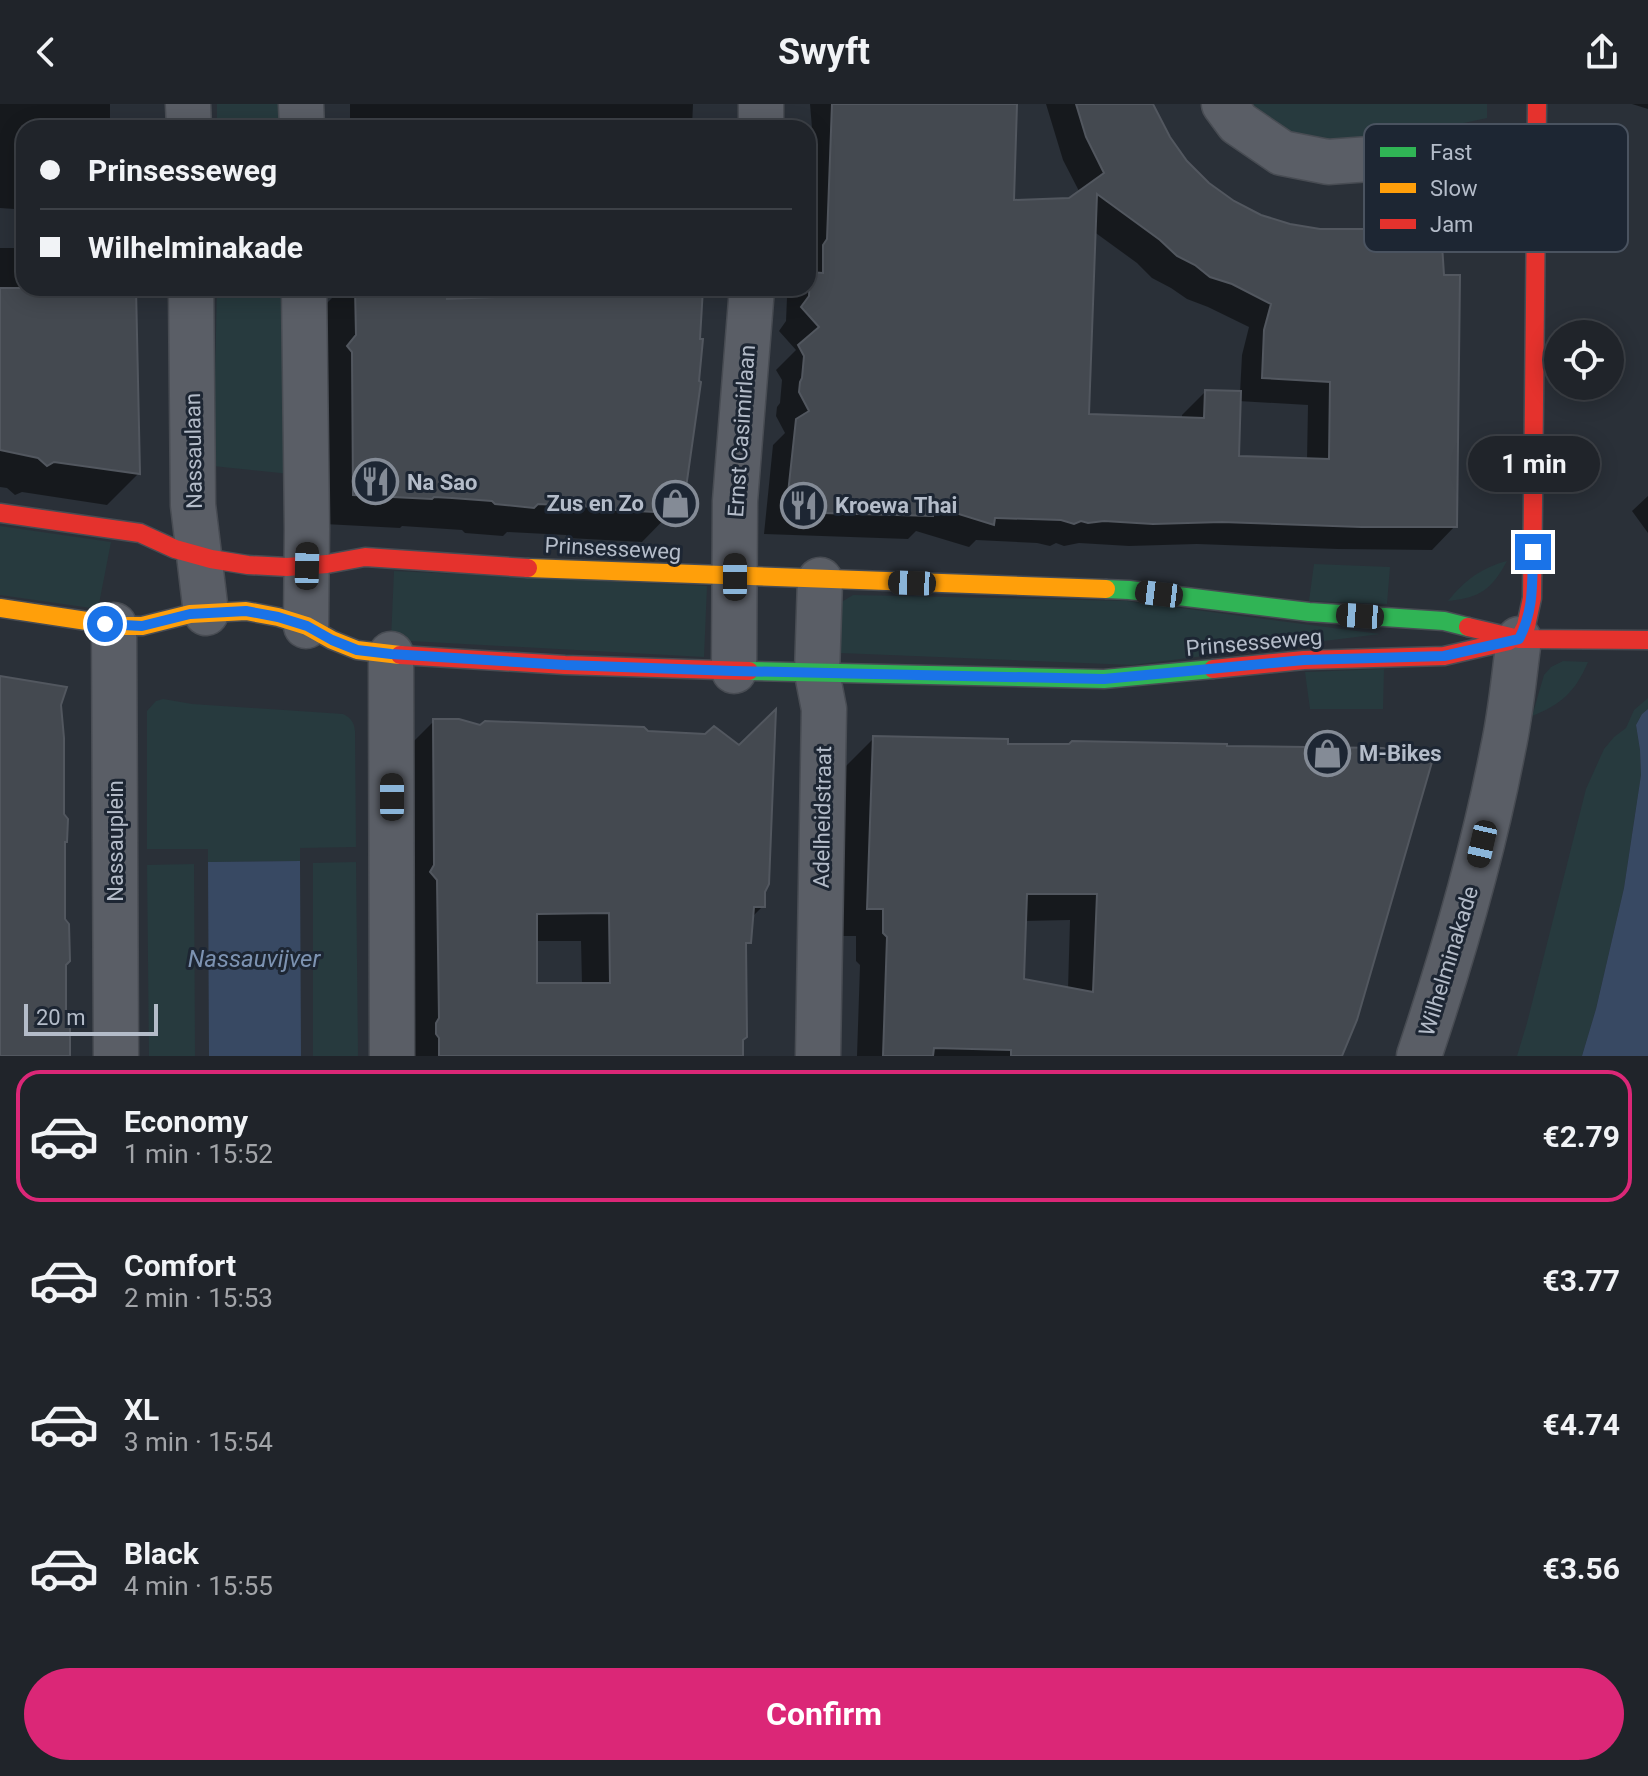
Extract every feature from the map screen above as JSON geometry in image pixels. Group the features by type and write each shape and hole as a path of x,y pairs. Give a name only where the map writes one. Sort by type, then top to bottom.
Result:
{"street":[{"path":"1224,104 1238,123 1282,153 1328,162 1364,156"},
{"name":"Wilhelminakade","path":"1419,1056 1468,900 1504,745 1519,639 1531,609 1536,252"},
{"name":"Nassaulaan","path":"191,296 193,505 206,613"},
{"path":"304,296 306,626"},
{"name":"Ernst Casimirlaan","path":"734,671 735,501 751,296"},
{"name":"Prinsesseweg","path":"0,513 140,533 175,549 248,565 307,566 365,557 557,570 1129,590 1309,612 1444,621 1519,639"},
{"name":"Adelheidstraat","path":"818,1056 824,709 817,673 820,580"},
{"name":"Prinsesseweg","path":"0,608 114,625 142,626 190,614 246,611 306,626 357,650 391,654 734,671 1104,679 1304,660 1444,656 1519,639"},
{"name":"Nassauplein","path":"114,625 116,1056"},
{"path":"1519,639 1648,640"},
{"path":"391,654 392,1056"}],"green space":[{"path":"217,104 285,104 285,120 217,120"},
{"path":"1250,104 1487,104 1487,118 1459,124 1364,124 1364,144 1357,146 1290,134 1264,118"},
{"path":"217,296 288,296 290,474 213,466"},
{"path":"0,526 111,542 98,609 0,595"},
{"path":"1507,561 1496,579 1484,590 1448,601 1474,576"},
{"path":"1314,564 1390,567 1387,604 1309,601"},
{"path":"394,571 707,586 704,657 391,640"},
{"path":"853,595 1127,601 1380,634 1132,665 840,653 831,615 840,603"},
{"path":"1563,661 1588,662 1566,696 1532,716 1544,675"},
{"path":"1384,669 1383,709 1310,709 1305,672"},
{"path":"1648,698 1648,709 1636,725 1641,775 1624,888 1582,1056 1517,1056 1586,789 1604,749 1626,728 1634,710"},
{"path":"163,699 192,704 343,714 348,717 355,731 356,847 300,848 300,861 208,862 208,849 147,849 147,711 156,701"},
{"path":"356,862 358,1056 313,1056 313,863"},
{"path":"194,864 195,1056 149,1056 147,865"}],"water":[{"path":"1648,709 1648,1056 1582,1056 1624,888 1641,775 1636,725"},
{"name":"Nassauvijver","path":"300,861 301,1056 209,1056 208,862"}],"building":[{"path":"832,104 1017,104 1014,200 1069,198 1104,173 1086,137 1076,104 1153,104 1187,161 1209,183 1234,201 1261,215 1290,224 1320,229 1364,229 1364,252 1442,252 1444,275 1460,275 1457,527 1104,521 1074,524 1061,520 996,518 994,525 933,506 933,516 786,512 796,419 809,411 799,392 804,356 798,345 819,327 801,307 809,296 816,296 816,272 823,273 823,245 827,239","holes":["1097,194 1177,256 1210,277 1232,284 1271,304 1264,330 1262,378 1330,382 1329,459 1239,456 1241,391 1205,390 1204,418 1089,414"]},
{"path":"0,288 16,288 16,296 136,296 140,474 54,462 47,466 38,458 0,450"},
{"path":"355,296 447,296 447,299 703,296 701,382 684,502 674,513 538,504 534,508 452,498 353,495 352,352 347,346 356,335"},
{"path":"0,676 67,687 61,705 64,814 68,819 65,919 69,924 66,1022 70,1025 70,1056 0,1056"},
{"path":"776,709 769,884 765,892 765,907 754,907 751,943 746,943 747,1037 743,1040 743,1056 439,1056 439,1038 436,1034 439,1018 437,880 430,872 434,865 433,719 459,719 480,725 485,721 644,727 648,731 705,734 714,726 739,745","holes":["609,913 610,983 537,983 537,914"]},
{"path":"873,736 1008,739 1008,744 1069,744 1072,741 1383,748 1432,762 1357,1020 1342,1056 1011,1056 1011,1050 934,1048 933,1056 883,1056 887,937 883,933 883,909 867,909","holes":["1027,894 1097,894 1093,992 1024,979"]}],"traffic: fast":[{"path":"1106,589 1309,612 1444,621 1468,627"},
{"path":"749,671 1104,679 1213,669"}],"traffic: slow":[{"path":"528,568 1106,589"},
{"path":"0,608 120,626 142,626 190,614 246,611 307,626 357,650 400,655"}],"traffic: jam":[{"path":"1537,104 1537,124"},
{"path":"1519,639 1526,626 1532,598 1536,252"},
{"path":"0,513 140,533 175,549 248,565 287,567 365,557 528,568"},
{"path":"1468,627 1519,639 1648,640"},
{"path":"1213,669 1304,660 1444,656 1509,641"},
{"path":"400,655 565,665 749,671"}],"place":[{"name":"Na Sao","path":"376,482"},
{"name":"Zus en Zo","path":"675,503"},
{"name":"Kroewa Thai","path":"804,505"},
{"name":"M-Bikes","path":"1328,753"}],"route":[{"path":"105,624 142,626 190,614 246,611 307,626 357,650 391,654 734,671 1104,679 1304,660 1444,656 1519,639 1531,609 1533,552"}]}
